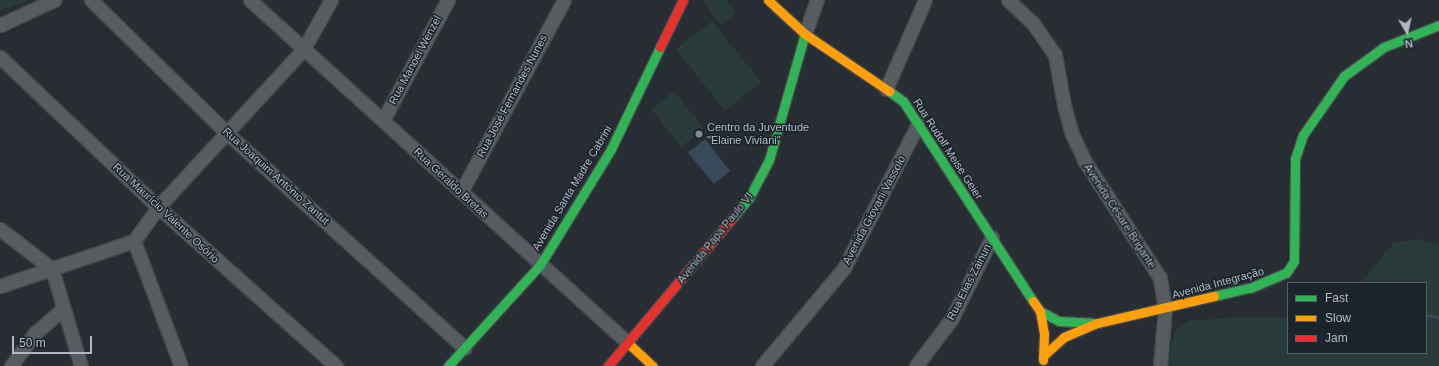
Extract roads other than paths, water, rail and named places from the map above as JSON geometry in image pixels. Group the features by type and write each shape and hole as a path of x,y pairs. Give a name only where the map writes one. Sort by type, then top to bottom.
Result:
{"main road":[{"name":"Avenida Santa Madre Cabrini","path":"448,366 540,265 611,149 683,0"},
{"name":"Rua Rudolf Meise Geier","path":"768,0 805,34 868,80 886,89 903,101 1040,311"},
{"name":"Avenida Integração","path":"1043,356 1064,337 1097,324 1166,309 1250,288 1286,273 1294,261 1296,248 1293,188 1295,159 1303,135 1312,120 1344,76 1364,61 1410,35 1439,25"},
{"name":"Avenida Papa Paulo VI","path":"608,366 749,198 769,160 805,34"},
{"name":"Avenida Integração","path":"1040,311 1060,321 1097,324"},
{"path":"1040,311 1044,333 1042,366"},
{"name":"Rua Geraldo Bretas","path":"628,344 653,366"}],"street":[{"path":"0,25 54,0"},
{"name":"Rua Joaquim António Zantut","path":"91,0 228,134 465,348"},
{"name":"Rua Geraldo Bretas","path":"250,0 303,50 383,120 628,344"},
{"path":"0,286 134,241 158,207 228,134 303,50 331,0"},
{"name":"Rua Manoel Wenzel","path":"383,120 448,0"},
{"name":"Rua José Fernandes Nunes","path":"461,192 564,0"},
{"name":"Avenida Papa Paulo VI","path":"805,34 817,0"},
{"path":"886,89 925,0"},
{"name":"Avenida Césare Brigante","path":"1008,0 1032,22 1055,55 1072,134 1090,172 1160,278 1166,309 1160,366"},
{"name":"Rua Maurício Valente Osório","path":"0,57 158,207 336,366"},
{"name":"Avenida Giovani Vassolo","path":"762,366 844,268 918,124"},
{"path":"0,229 52,269 81,366"},
{"name":"Rua Elias Zainun","path":"916,366 952,318 992,237"},
{"path":"134,241 181,366"},
{"path":"11,366 35,333 63,309"}],"water":[{"path":"705,139 730,171 714,184 688,153"}],"waterway":[{"path":"1427,315 1439,317"}],"place":[{"name":"Centro da Juventude \"Elaine Viviani\"","path":"699,134"}]}
